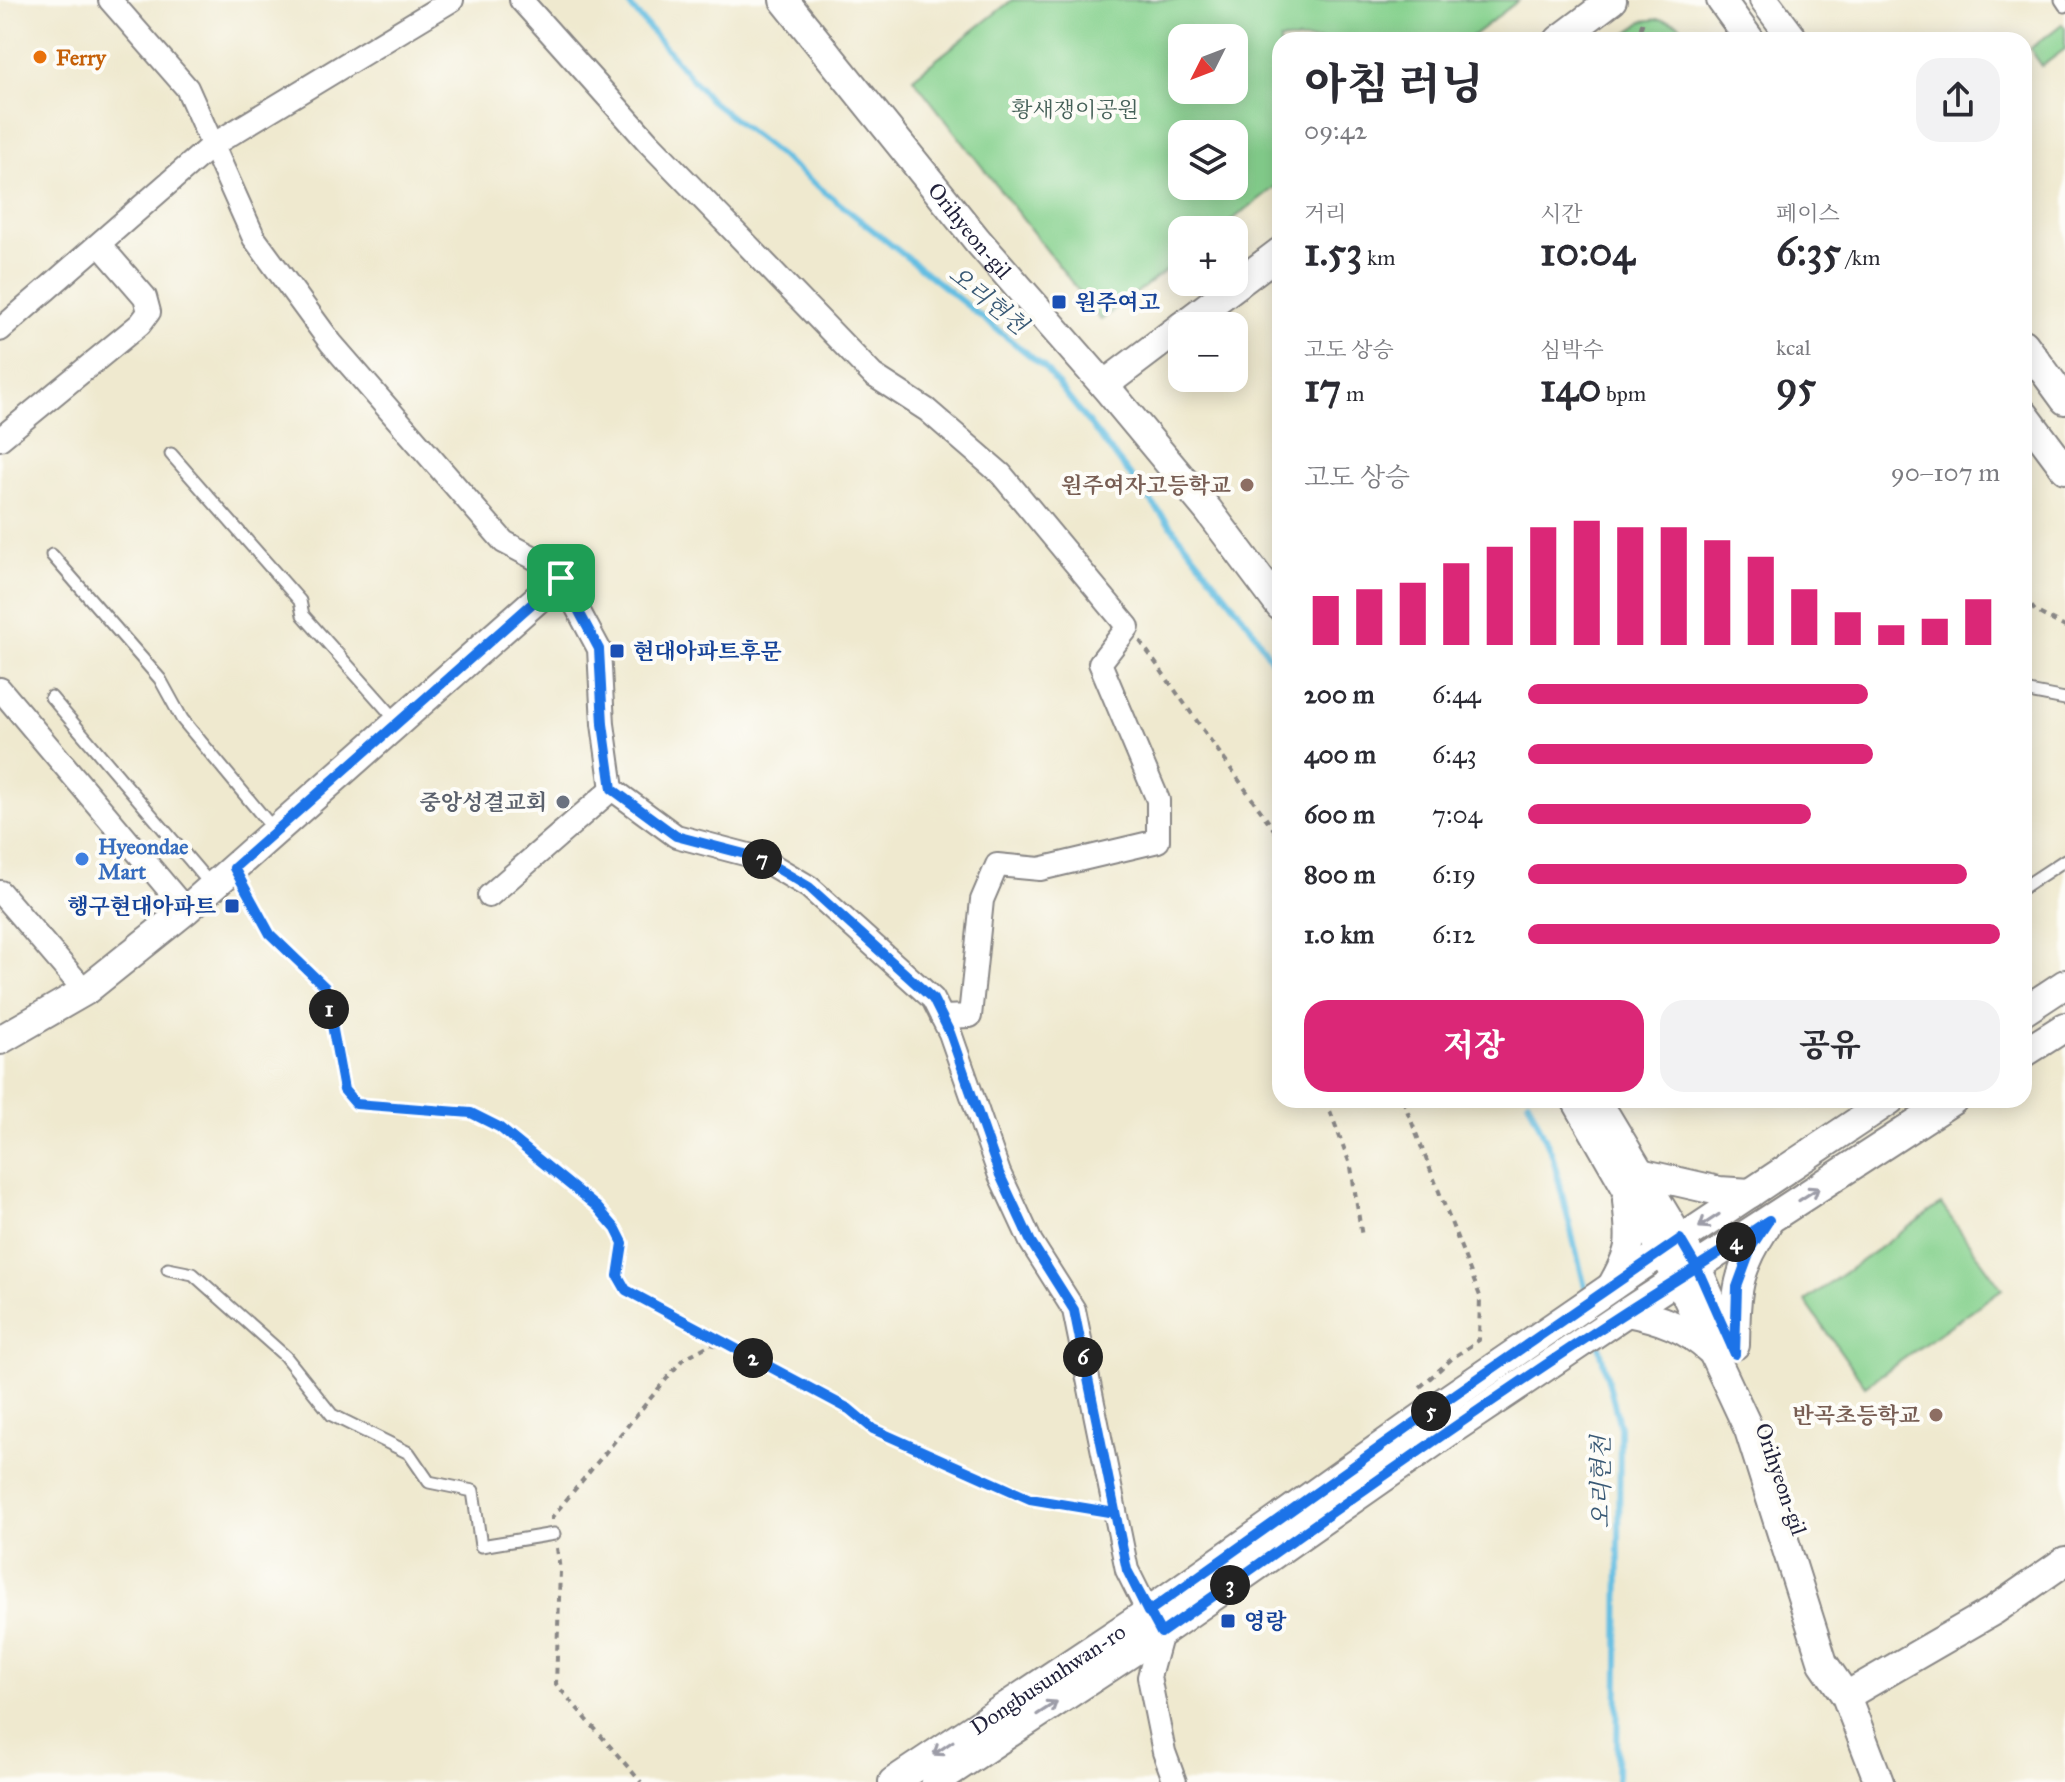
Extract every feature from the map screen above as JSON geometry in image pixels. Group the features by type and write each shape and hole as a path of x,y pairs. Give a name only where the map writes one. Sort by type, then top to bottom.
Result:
{"street":[{"path":"110,0 187,88 254,238 331,343 504,542 540,561 561,578 599,649 603,724 612,789 676,836 760,858 809,887 933,999 950,1033 999,1173 1031,1242 1074,1310 1127,1570 1155,1622 1149,1677 1164,1752 1175,1782"},
{"path":"0,330 211,146 452,0"},
{"path":"521,0 649,143 873,375 927,410 1001,474 1128,627 1100,663 1158,800 1158,841 1040,869 997,865 982,900 970,1016 942,1017"},
{"name":"Orihyeon-gil","path":"784,0 977,240 1208,510 1272,595"},
{"path":"1570,32 1612,0"},
{"path":"1721,0 1744,32"},
{"path":"1764,0 1788,32"},
{"path":"0,439 140,324 149,312 145,297 100,245"},
{"path":"1201,312 1272,258"},
{"path":"1104,385 1168,337"},
{"path":"2032,355 2065,400"},
{"path":"2032,425 2065,469"},
{"path":"0,1040 85,991 186,910 561,578"},
{"path":"0,689 186,910"},
{"path":"489,896 612,789"},
{"path":"0,892 85,991"},
{"path":"2032,1006 2065,984"},
{"path":"2032,1048 2065,1027"},
{"path":"1582,1108 1633,1182 1671,1245"},
{"path":"1600,1108 1633,1182 1631,1242 1626,1261 1611,1287"},
{"path":"1439,1416 1611,1287 1878,1108"},
{"path":"1439,1416 1627,1312 1941,1108"},
{"path":"1633,1182 1751,1193"},
{"path":"1627,1312 1653,1316 1694,1335 1726,1356 1737,1287 1752,1246 1769,1220"},
{"name":"Orihyeon-gil","path":"1671,1245 1726,1356 1823,1663 1846,1696 1879,1782"},
{"name":"Dongbusunhwan-ro","path":"935,1782 1439,1416"},
{"path":"1846,1696 1993,1611 2065,1561"},
{"name":"Dongbusunhwan-ro","path":"893,1782 1155,1622"}],"lane":[{"path":"2061,0 2065,6"},
{"path":"171,454 300,601 303,615 398,722"},
{"path":"52,555 160,679 182,719 275,831"},
{"path":"2032,693 2065,699"},
{"path":"51,697 213,887"},
{"path":"2032,882 2065,860"},
{"path":"168,1269 193,1274 274,1346 332,1415 409,1453 429,1482 473,1491 481,1546 554,1534"}],"path":[{"path":"1640,32 1643,21"},
{"path":"2032,607 2065,627"},
{"path":"1128,627 1153,656 1272,827"},
{"path":"234,868 270,934 325,987 344,1090 356,1104 471,1113 499,1127 597,1207 616,1229 623,1243 618,1276 626,1290 849,1409 873,1429 1030,1499 1115,1513"},
{"path":"1329,1108 1351,1167 1362,1237"},
{"path":"1406,1108 1480,1296 1479,1340 1454,1357 1418,1389 1439,1416"},
{"path":"641,1782 556,1684 560,1571 552,1517 683,1359 711,1344 742,1352"}],"green space":[{"name":"황새쟁이공원","path":"1012,0 1519,0 1477,32 1272,32 1272,189 1237,216 1168,216 1168,269 1101,320 913,78"},
{"path":"1660,19 1677,23 1688,32 1629,32 1643,21"},
{"path":"2062,24 2065,28 2065,49 2042,66 2032,47"},
{"path":"1941,1204 2002,1289 1865,1386 1805,1301"}],"waterway":[{"name":"오리현천","path":"625,0 710,100 1044,367 1249,624 1272,661"},
{"name":"오리현천","path":"1532,1108 1552,1154 1587,1295"},
{"name":"오리현천","path":"1598,1341 1620,1427 1617,1782"}],"place":[{"name":"Ferry","path":"40,57"},
{"name":"원주여고","path":"1059,302"},
{"name":"원주여자고등학교","path":"1247,485"},
{"name":"현대아파트후문","path":"617,651"},
{"name":"중앙성결교회","path":"563,802"},
{"name":"Hyeondae Mart","path":"82,859"},
{"name":"행구현대아파트","path":"232,906"},
{"name":"반곡초등학교","path":"1936,1415"},
{"name":"영랑","path":"1228,1621"}],"route":[{"path":"561,578 234,868 270,934 325,987 344,1090 356,1104 471,1113 499,1127 597,1207 616,1229 623,1243 618,1276 626,1290 849,1409 873,1429 1030,1499 1115,1513 1127,1570 1148,1612 1161,1633 1453,1429 1627,1312 1697,1268 1769,1220 1752,1246 1737,1287 1735,1354 1697,1268 1680,1239 1148,1612 1127,1570 1074,1310 1031,1242 999,1173 950,1033 933,999 809,887 760,858 676,836 612,789 603,724 599,649 561,578"}]}
